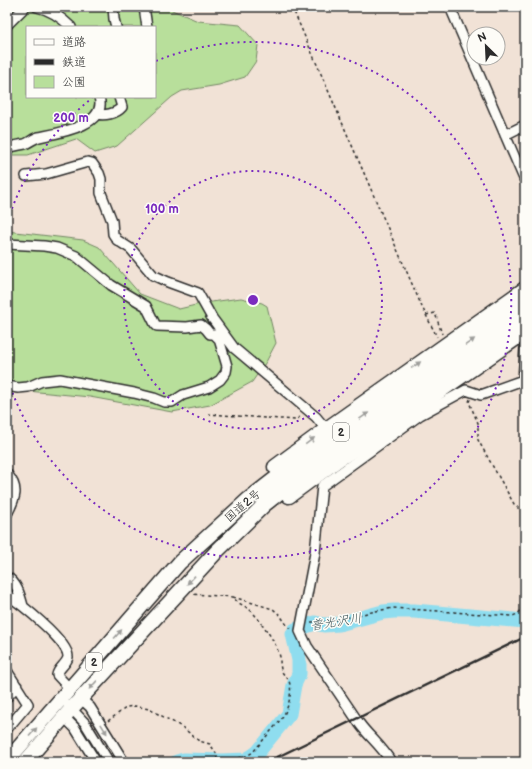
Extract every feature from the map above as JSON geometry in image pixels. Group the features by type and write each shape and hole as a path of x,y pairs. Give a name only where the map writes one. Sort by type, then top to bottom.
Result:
{"highway":[{"path":"180,562 222,514 245,491 443,341 525,288"},
{"name":"国道2号","path":"7,761 67,704 81,699 217,551 266,504 304,473 521,331 525,304"},
{"path":"217,551 339,459 389,432 521,331"},
{"name":"国道2号","path":"25,762 67,704 180,562 249,499 289,468 521,331"}],"street":[{"path":"7,25 25,7"},
{"path":"37,7 47,9 56,14 70,26"},
{"path":"113,7 116,26"},
{"path":"144,7 147,26"},
{"path":"450,7 525,181"},
{"path":"7,148 26,144 37,137 63,132 84,125 97,114 101,102 100,98"},
{"path":"97,114 102,115 118,111 122,107 119,98"},
{"path":"505,134 525,125"},
{"path":"26,176 46,174 88,162 92,163 99,173 101,179 101,193 112,221 113,234 118,240 130,248 153,275 198,293 212,318 234,348 306,409 326,429"},
{"path":"7,244 57,248 76,256 111,285 146,306 154,324 157,326 187,327 201,325 210,334 214,334 219,339 227,366 226,372 220,380 209,387 183,395 172,402 164,402 134,393 60,379 42,382 28,388 7,386"},
{"path":"391,762 380,745 359,723 307,646 301,627 315,553 322,486 389,432 458,394 466,390 481,395 523,380 521,331"},
{"path":"7,474 13,483 16,492 14,500 8,508"},
{"path":"7,576 14,583 23,606"},
{"path":"7,595 23,606 62,642 65,647 68,656 67,660 58,671 57,675 75,728 96,762"},
{"path":"7,670 28,704 9,723"},
{"path":"7,697 17,686"},
{"path":"81,699 90,707 124,762"},
{"path":"67,704 85,723 109,762"}],"path":[{"path":"292,7 418,300 443,341"},
{"path":"426,315 435,313 443,341"},
{"path":"476,394 469,402 478,423 478,440 514,504 525,515"},
{"path":"208,414 296,420 302,416 306,409"},
{"path":"182,589 188,594 233,597 273,609 280,615 289,628 292,629 301,627 310,622 327,622 393,608 512,616 521,612 525,594"},
{"path":"102,726 127,707 135,706 149,709 182,727 199,741 210,744 216,754 217,760 243,758 253,752 286,713 291,692 288,679 280,668 280,656 270,636 254,613 248,607 236,602 233,597"}],"green space":[{"path":"7,7 169,7 172,10 198,21 240,25 258,45 256,61 245,77 219,85 182,91 172,97 117,146 95,153 76,139 28,155 7,155"},
{"path":"7,231 83,240 99,247 140,294 179,309 204,303 241,298 262,303 267,306 276,343 266,362 252,382 210,405 172,412 90,397 7,389"}],"waterway":[{"name":"普光沢川","path":"177,762 184,760 246,760 258,752 289,714 294,685 299,674 299,660 293,634 295,630 315,623 324,625 339,624 383,612 394,611 414,611 525,621"}],"railway":[{"path":"267,762 525,637"}]}
